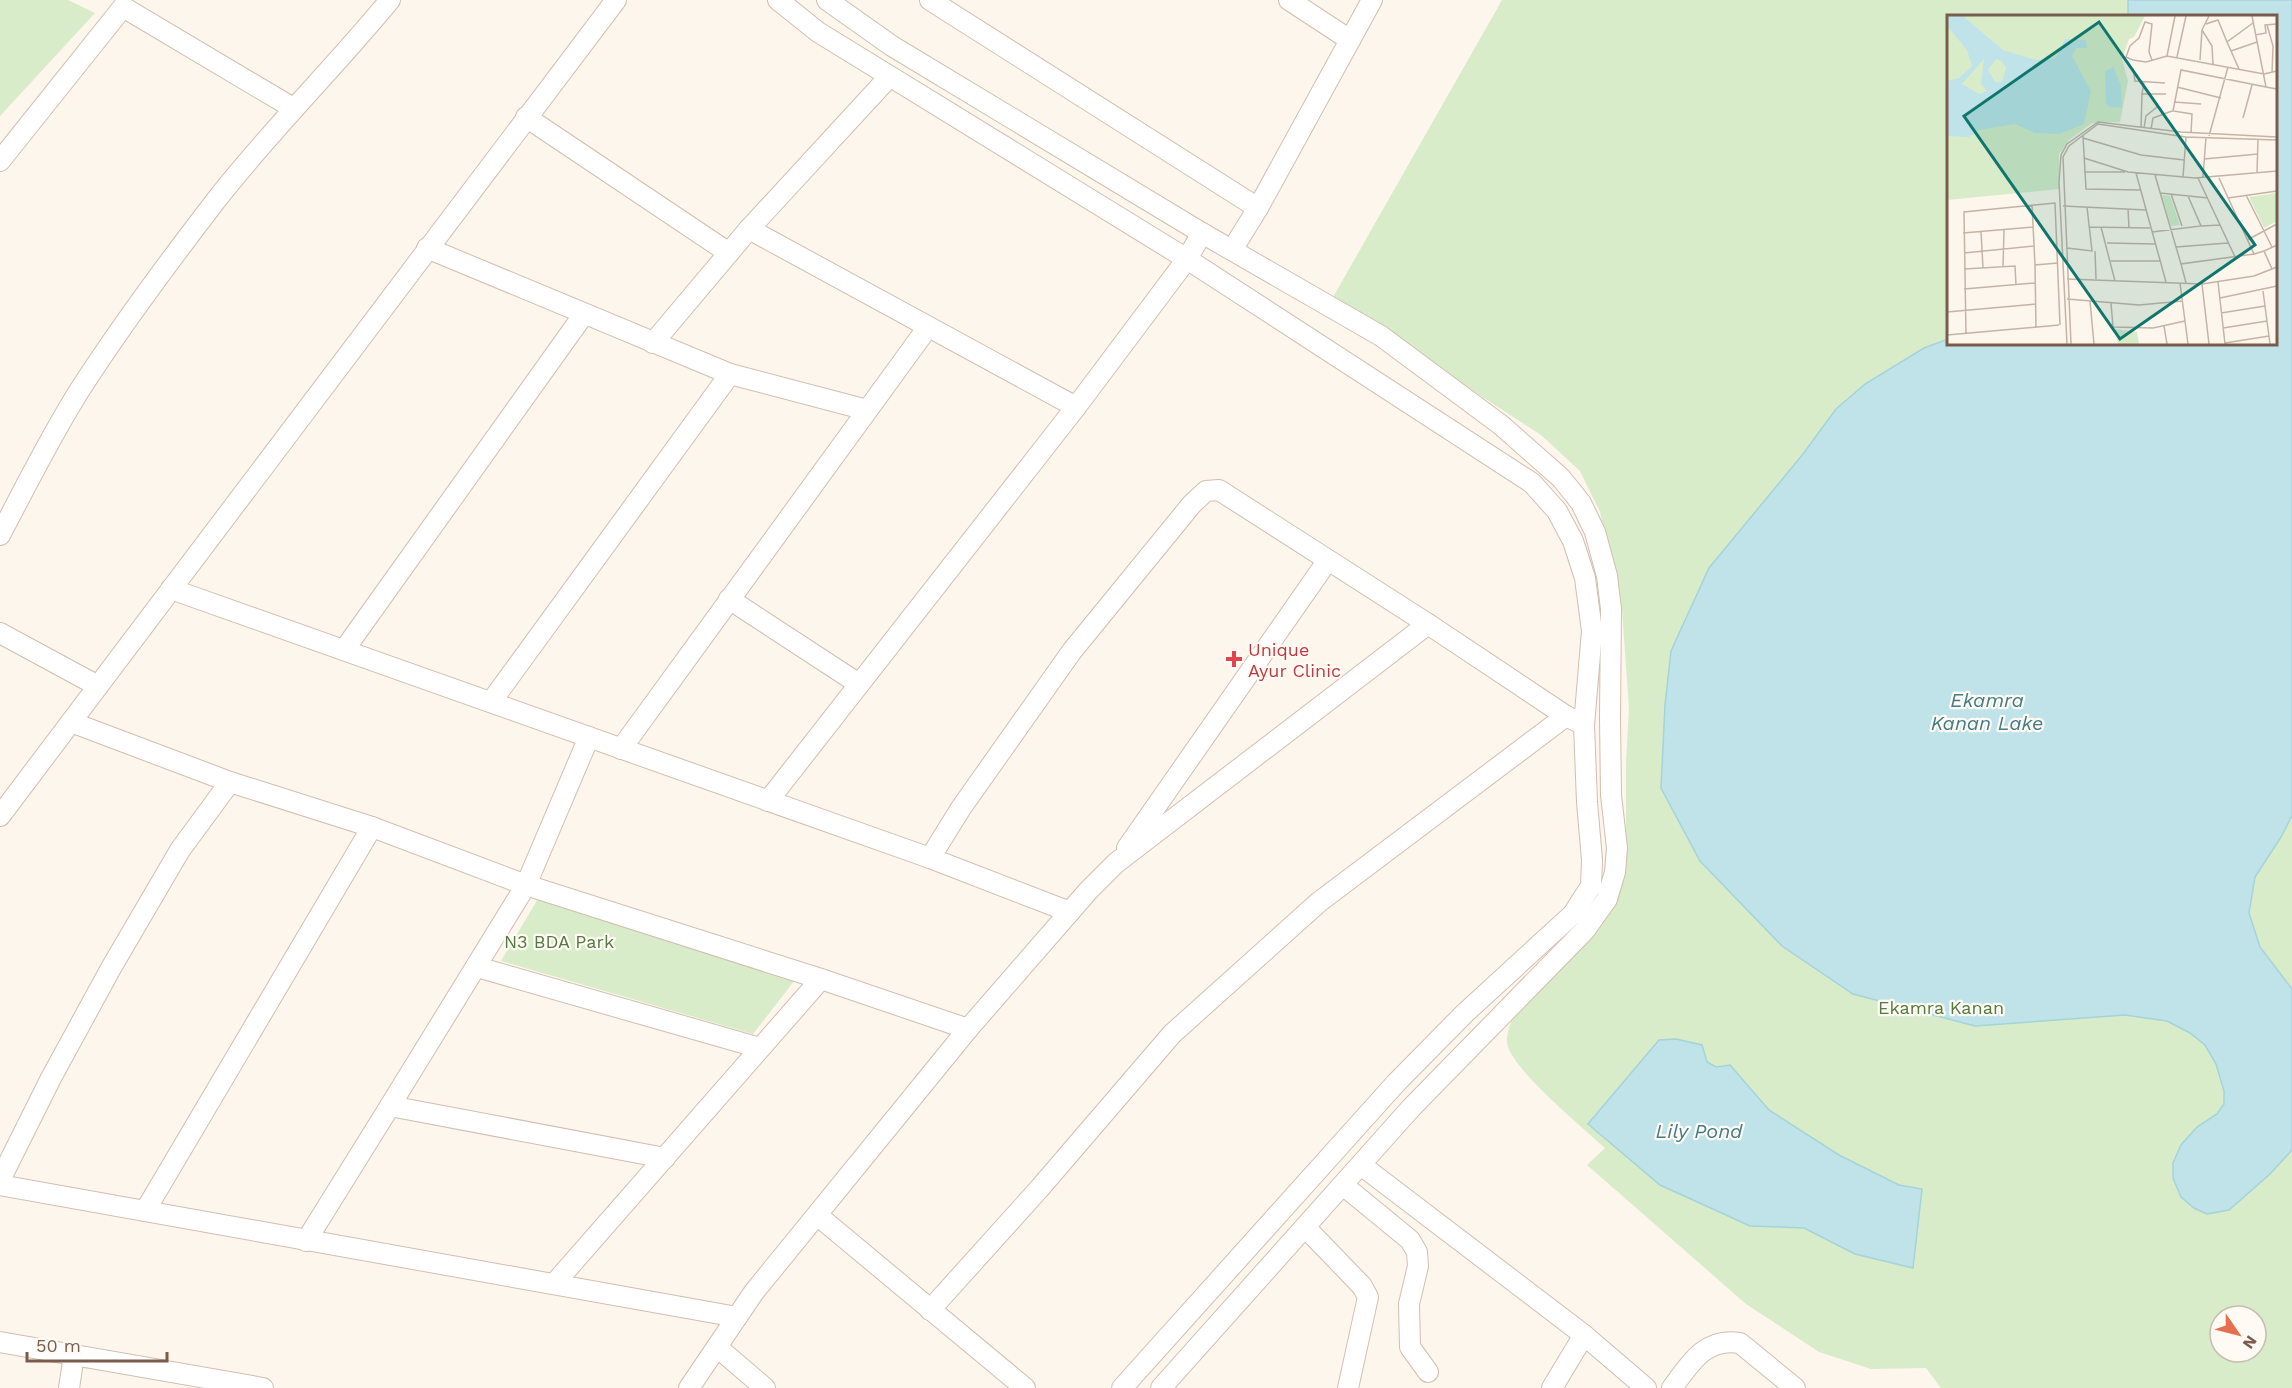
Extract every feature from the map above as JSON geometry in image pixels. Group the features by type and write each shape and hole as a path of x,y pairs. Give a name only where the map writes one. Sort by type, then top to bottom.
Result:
{"street":[{"path":"0,535 81,388 146,294 218,198 292,108 353,44 390,0"},
{"path":"0,816 616,0"},
{"path":"778,0 818,32 1187,259 1532,483 1557,511 1573,541 1585,578 1592,631 1584,725 1592,886 1573,914 1465,1013 1396,1083 1122,1388"},
{"path":"827,0 892,46 1202,233 1381,336 1501,426 1561,478 1581,503 1595,532 1607,576 1611,609 1611,795 1617,848 1615,872 1607,899 1586,930 1412,1108 1161,1388"},
{"path":"930,0 1258,208"},
{"path":"1289,0 1350,40"},
{"path":"1233,250 1372,0"},
{"path":"0,160 116,4 292,108"},
{"path":"653,343 749,229 889,77"},
{"path":"526,117 729,253"},
{"path":"749,229 1076,407"},
{"path":"768,801 1076,407 1187,259 1202,233"},
{"path":"428,248 730,374 867,410"},
{"path":"345,650 584,314"},
{"path":"621,748 928,327"},
{"path":"491,702 730,374"},
{"path":"930,858 961,808 1072,651 1192,504 1206,491 1220,490 1566,716 1584,725"},
{"path":"689,1388 754,1292 968,1029 1116,863 1328,560"},
{"path":"171,589 930,858 1070,912"},
{"path":"729,599 859,684"},
{"path":"1116,863 1428,624"},
{"path":"0,633 98,686"},
{"path":"930,1310 1040,1190 1172,1034 1319,902 1566,716"},
{"path":"72,722 230,782 372,827 526,885 821,979 968,1029"},
{"path":"306,1241 526,885 589,737"},
{"path":"0,1180 51,1078 111,968 180,850 230,782"},
{"path":"145,1210 372,827"},
{"path":"477,967 760,1048"},
{"path":"554,1284 821,979"},
{"path":"390,1106 665,1158"},
{"path":"1361,1165 1584,1335 1646,1388"},
{"path":"0,1185 738,1317"},
{"path":"1343,1185 1410,1240 1417,1252 1418,1266 1409,1304 1410,1347 1428,1372"},
{"path":"817,1215 1025,1388"},
{"path":"1305,1227 1362,1286 1368,1297 1348,1388"},
{"path":"1552,1388 1584,1335"},
{"path":"0,1342 263,1388"},
{"path":"1672,1388 1690,1364 1708,1346 1730,1342 1740,1343 1795,1388"},
{"path":"717,1347 765,1388"},
{"path":"69,1388 74,1354"}],"green space":[{"path":"0,0 68,0 95,13 0,116"},
{"name":"Ekamra Kanan","path":"1502,0 2292,0 2292,1388 1941,1388 1926,1368 1871,1369 1819,1352 1746,1304 1587,1165 1605,1148 1524,1071 1514,1058 1507,1042 1517,1007 1605,895 1626,847 1626,763 1629,708 1622,610 1600,512 1580,471 1541,435 1332,299"},
{"name":"N3 BDA Park","path":"539,897 795,980 753,1034 501,961"}],"water":[{"name":"Ekamra Kanan Lake","path":"2128,0 2292,0 2292,816 2255,877 2249,913 2260,947 2292,989 2292,1150 2270,1174 2229,1210 2207,1214 2194,1208 2181,1197 2173,1178 2173,1163 2181,1145 2197,1127 2217,1114 2224,1104 2224,1091 2216,1064 2205,1045 2190,1033 2167,1021 2125,1015 1975,1026 1853,994 1782,946 1700,861 1661,788 1665,705 1671,651 1709,568 1803,454 1836,409 1865,384 1924,348 1947,339 1947,345 2277,345 2277,15 2128,15"},
{"name":"Lily Pond","path":"1676,1039 1702,1045 1707,1062 1716,1067 1730,1065 1769,1110 1839,1155 1899,1185 1922,1189 1913,1268 1855,1254 1804,1228 1750,1226 1660,1185 1588,1124 1659,1040"}],"place":[{"name":"Unique Ayur Clinic","path":"1234,659"}]}
